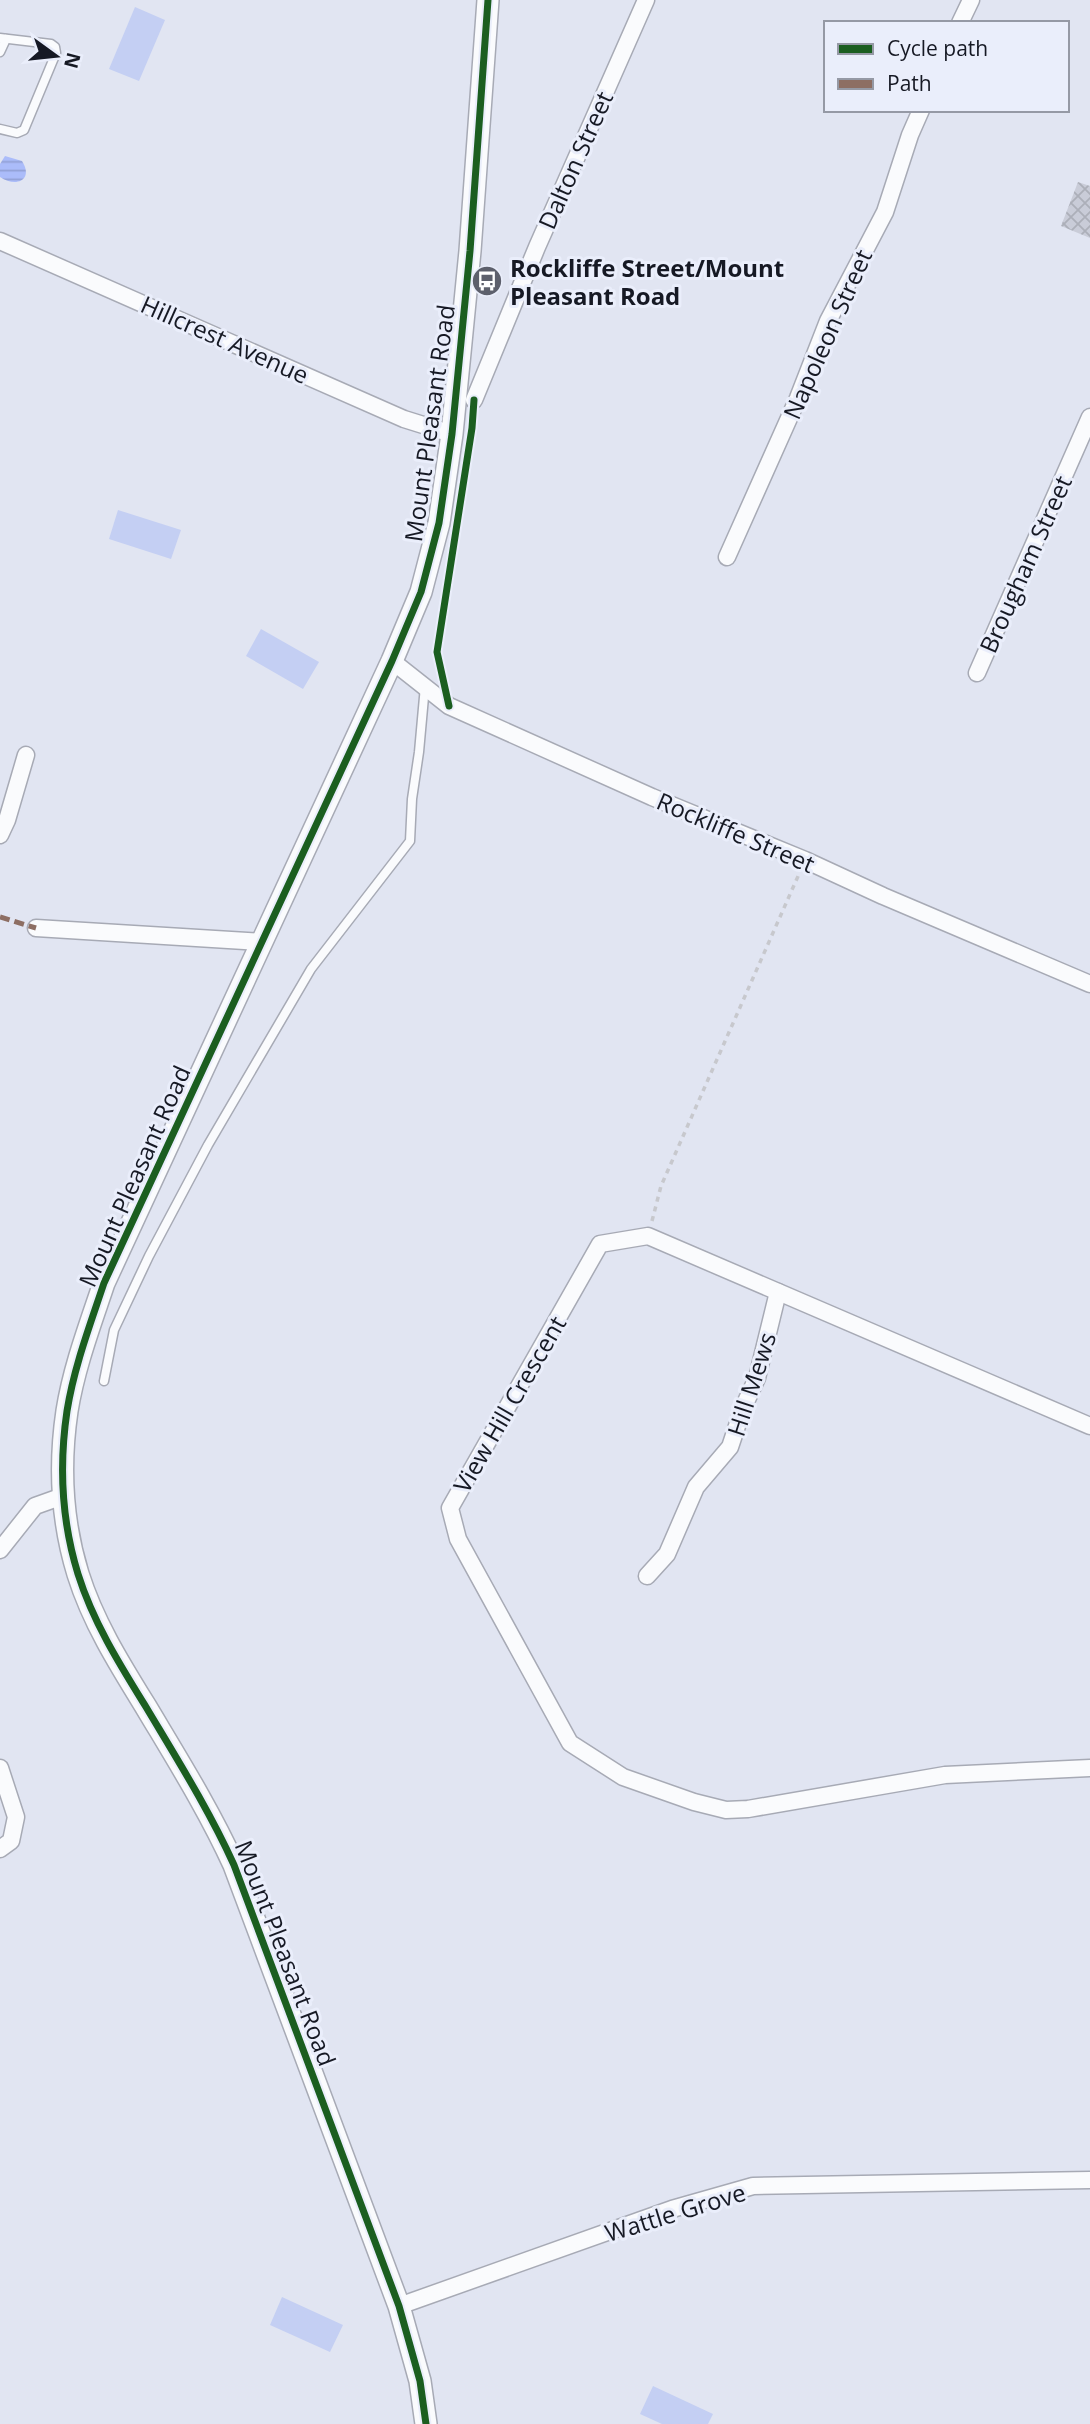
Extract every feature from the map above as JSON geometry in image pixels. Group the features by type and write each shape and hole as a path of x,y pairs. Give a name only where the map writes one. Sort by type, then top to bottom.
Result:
{"street":[{"name":"Mount Pleasant Road","path":"426,2424 420,2381 399,2306 234,1865 219,1832 115,1656 78,1575 68,1535 63,1496 63,1455 67,1410 82,1345 104,1283 392,661 421,592 439,523 452,434 470,251 488,0"},
{"name":"Dalton Street","path":"474,400 537,247 646,0"},
{"path":"961,21 971,0"},
{"name":"Napoleon Street","path":"727,557 798,398 828,321 885,212 920,112"},
{"name":"Hillcrest Avenue","path":"0,241 404,419 452,434"},
{"name":"Brougham Street","path":"977,673 1090,417"},
{"name":"Rockliffe Street","path":"392,661 449,706 652,797 805,860 1090,984"},
{"path":"0,835 8,820 26,755"},
{"path":"36,928 262,942"},
{"path":"648,1236 1090,1426"},
{"name":"View Hill Crescent","path":"648,1236 600,1244 450,1508 458,1539 570,1743 623,1777 694,1802 726,1810 748,1809 945,1775 1090,1768"},
{"name":"Hill Mews","path":"647,1576 667,1554 696,1487 730,1447 743,1408 757,1378 778,1292"},
{"path":"0,1550 34,1506 63,1496"},
{"path":"0,1768 16,1817 11,1841 0,1849"},
{"name":"Wattle Grove","path":"399,2306 672,2209 753,2186 1090,2180"}],"lane":[{"path":"0,52 3,39 51,44 56,53 24,130 18,132 0,129"},
{"path":"104,1381 114,1329 208,1145 311,969 410,841 425,686"}],"path":[{"path":"648,1236 661,1186 805,860"}],"shaded area":[{"path":"135,7 165,20 139,81 109,69"},
{"path":"118,510 181,530 171,559 109,539"},
{"path":"261,629 319,662 303,689 246,656"},
{"path":"282,2297 343,2325 330,2352 270,2325"},
{"path":"653,2386 713,2414 708,2424 662,2424 640,2414"}],"water":[{"path":"5,156 22,161 26,173 22,180 12,182 0,177 0,164"}],"building":[{"path":"1078,182 1090,186 1090,238 1061,226"}],"marked path":[{"path":"0,917 36,928"}],"cycle path":[{"path":"426,2424 420,2381 399,2306 234,1865 192,1785 108,1643 84,1592 68,1534 63,1452 74,1378 104,1283 392,661 421,592 439,523 452,434 470,251 488,0"},
{"path":"449,706 437,652 474,400"}],"place":[{"name":"Rockliffe Street/Mount Pleasant Road","path":"487,281"}]}
